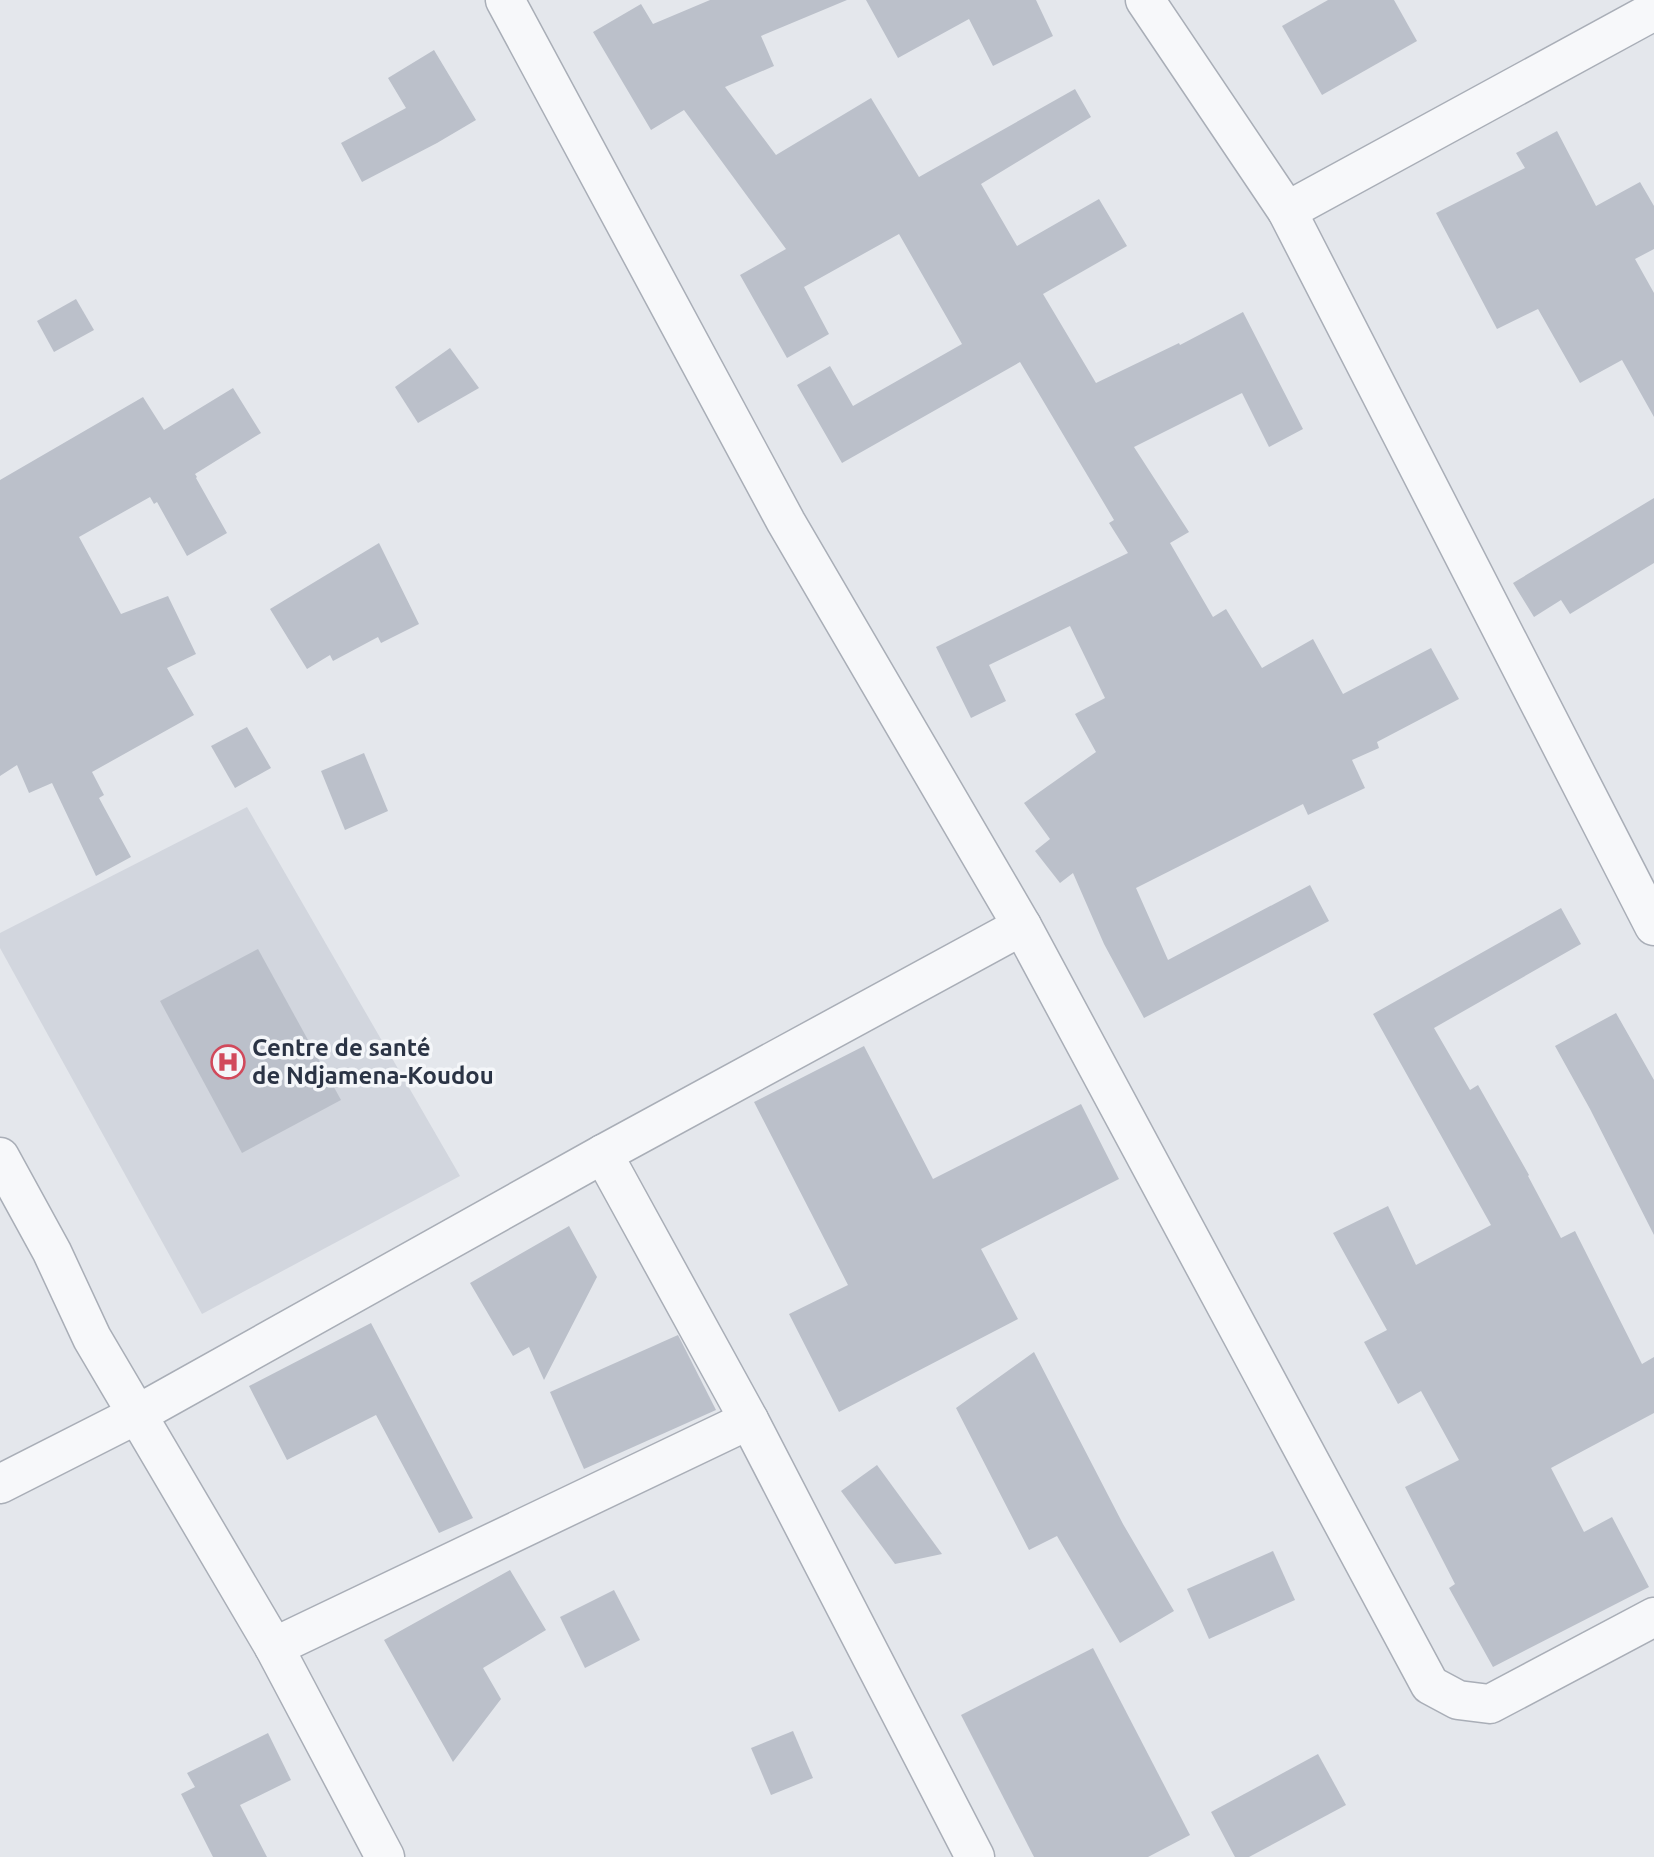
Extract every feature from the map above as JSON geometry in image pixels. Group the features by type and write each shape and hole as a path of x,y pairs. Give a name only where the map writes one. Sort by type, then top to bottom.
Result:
{"street":[{"path":"505,0 786,522 1022,926 1430,1685 1458,1700 1490,1704 1654,1617"},
{"path":"1145,0 1287,211 1654,926"},
{"path":"1287,211 1654,11"},
{"path":"0,1484 136,1415 603,1154 1022,926"},
{"path":"603,1154 749,1420 975,1857"},
{"path":"0,1157 52,1252 92,1338 274,1647 385,1857"},
{"path":"274,1647 749,1420"}],"shaded area":[{"name":"Centre de santé de Ndjamena-Koudou","path":"247,807 460,1176 202,1314 0,948 0,933"}],"building":[{"path":"710,0 847,0 761,36 774,66 725,87 776,155 871,98 919,177 1075,89 1091,117 981,184 1017,246 1099,199 1127,246 1043,294 1096,383 1179,343 1180,345 1243,312 1303,429 1269,447 1242,393 1134,447 1189,532 1170,543 1213,617 1226,609 1262,668 1313,639 1343,694 1431,648 1459,699 1377,742 1379,748 1352,760 1365,788 1308,815 1303,804 1136,888 1168,960 1310,885 1329,921 1144,1018 1104,944 1073,873 1060,883 1035,851 1050,839 1024,803 1096,752 1075,714 1105,698 1070,626 989,665 1006,701 971,718 936,647 1128,553 1109,523 1114,520 1020,362 842,463 797,385 830,366 853,406 962,344 899,234 804,287 829,334 787,358 740,275 786,249 684,110 651,130 593,32 641,4 653,24"},
{"path":"866,0 1036,0 1053,36 993,66 969,19 898,58"},
{"path":"1328,0 1394,0 1417,41 1322,95 1282,26"},
{"path":"434,50 476,120 362,182 341,143 406,108 388,78"},
{"path":"1557,131 1596,206 1640,182 1654,206 1654,249 1635,259 1654,293 1654,417 1622,360 1580,383 1538,309 1497,329 1436,213 1525,168 1516,153"},
{"path":"76,299 94,330 54,352 37,321"},
{"path":"450,348 479,388 418,423 395,387"},
{"path":"233,388 261,433 195,474 227,533 187,556 157,502 154,504 150,497 79,537 121,614 168,596 196,654 167,668 194,715 92,772 104,795 99,798 131,857 96,876 52,783 29,793 17,765 0,776 0,480 143,397 164,430"},
{"path":"1654,498 1654,563 1570,614 1561,600 1534,617 1513,583"},
{"path":"379,543 419,624 381,643 378,637 333,661 330,655 307,669 270,609"},
{"path":"247,727 271,768 235,788 211,746"},
{"path":"364,753 388,811 345,830 321,771"},
{"path":"1561,908 1581,944 1434,1028 1470,1090 1478,1085 1561,1238 1575,1231 1642,1364 1654,1357 1654,1413 1551,1468 1584,1532 1612,1517 1649,1587 1493,1667 1449,1588 1455,1584 1405,1487 1459,1460 1421,1391 1398,1404 1364,1342 1387,1330 1333,1233 1388,1206 1416,1265 1491,1225 1373,1014"},
{"path":"258,949 341,1100 242,1153 160,1001"},
{"path":"1616,1013 1654,1080 1654,1235 1555,1046"},
{"path":"864,1046 933,1179 1081,1104 1119,1179 981,1249 1018,1319 839,1412 789,1314 848,1285 754,1102"},
{"path":"569,1226 597,1277 544,1380 529,1347 513,1356 470,1283"},
{"path":"371,1323 473,1518 439,1533 376,1415 287,1460 249,1386"},
{"path":"678,1335 716,1410 584,1469 550,1392"},
{"path":"1034,1352 1123,1524 1174,1611 1120,1643 1057,1536 1029,1550 956,1408"},
{"path":"877,1465 942,1554 895,1564 841,1491"},
{"path":"1273,1551 1295,1600 1209,1639 1187,1589"},
{"path":"510,1570 546,1630 483,1668 501,1699 453,1762 384,1640"},
{"path":"614,1590 640,1640 585,1668 560,1617"},
{"path":"1093,1648 1190,1835 1148,1857 1034,1857 961,1715"},
{"path":"793,1731 813,1778 771,1795 751,1748"},
{"path":"268,1733 291,1780 240,1805 267,1857 213,1857 181,1794 195,1787 187,1773"},
{"path":"1318,1754 1346,1805 1249,1857 1235,1857 1211,1812"}],"place":[{"name":"Centre de santé de Ndjamena-Koudou","path":"228,1062"}]}
